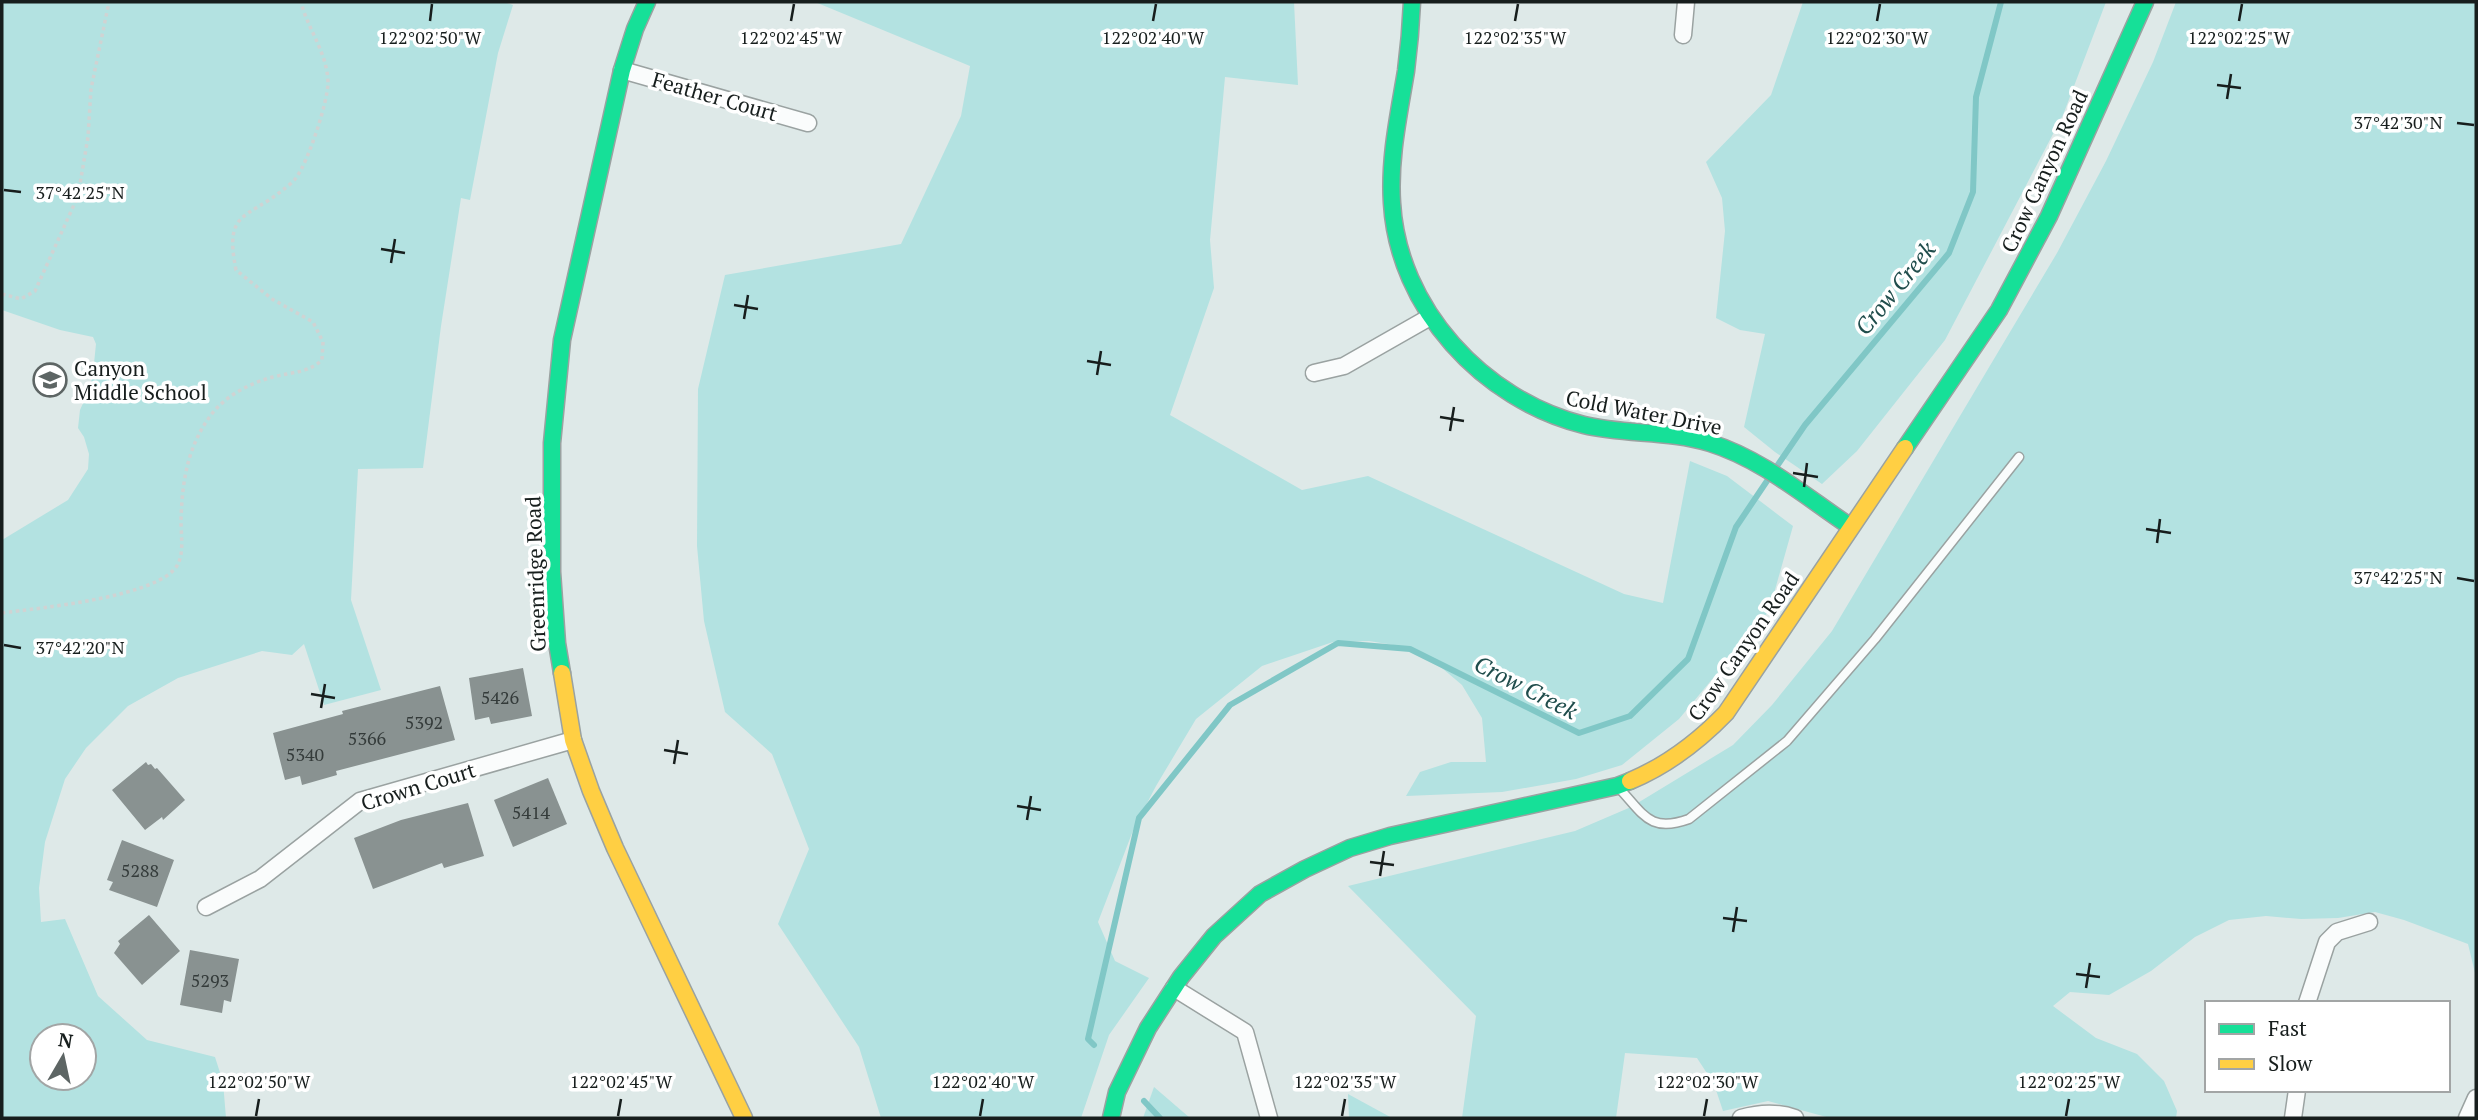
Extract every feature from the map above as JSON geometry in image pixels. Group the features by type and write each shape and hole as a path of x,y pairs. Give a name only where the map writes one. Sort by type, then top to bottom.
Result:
{"street":[{"name":"Greenridge Road","path":"647,2 622,70 562,340 552,443 552,572 555,619 573,740 591,791 615,848 744,1118"},
{"name":"Cold Water Drive","path":"1412,2 1409,48 1394,149 1394,225 1409,273 1430,317 1482,373 1533,407 1582,425 1711,443 1760,467 1851,527"},
{"path":"1683,35 1686,2"},
{"name":"Crow Canyon Road","path":"1111,1118 1117,1093 1148,1028 1174,988 1214,936 1260,894 1350,848 1403,833 1617,786 1651,774 1702,739 1726,713 1999,310 2049,216 2145,2"},
{"name":"Feather Court","path":"622,70 808,123"},
{"path":"1314,373 1344,366 1430,317"},
{"name":"Crown Court","path":"206,907 260,879 360,801 573,740"},
{"path":"2308,1001 2327,942 2337,932 2369,922"},
{"path":"1174,988 1245,1032 1269,1118"},
{"path":"2293,1118 2297,1092"},
{"path":"2467,1118 2476,1098"},
{"path":"1741,1118 1754,1114 1786,1115 1795,1118"}],"lane":[{"path":"1617,786 1651,821 1670,825 1689,818 1787,741 1875,639 2018,457"}],"path":[{"path":"2,294 22,299 35,290 78,196 88,137 91,89 109,2"},
{"path":"2,613 82,602 147,587 164,579 178,564 182,486 193,446 211,414 237,391 271,377 312,369 322,360 323,342 313,322 272,299 236,270 232,247 234,229 242,215 268,202 296,179 313,141 322,112 328,84 324,55 307,22 301,2"}],"shaded area":[{"path":"2,2 504,2 513,5 498,53 470,200 461,198 423,468 358,469 351,600 381,690 324,705 304,644 292,655 262,651 178,678 128,706 86,748 65,779 45,842 39,888 41,922 65,919 98,996 147,1040 215,1057 223,1082 226,1118 2,1118 2,540 68,500 88,469 89,454 78,428 80,410 90,388 96,344 93,337 60,330 2,310"},
{"path":"815,2 1294,2 1298,85 1225,77 1210,240 1214,288 1170,415 1302,490 1368,476 1624,594 1663,603 1690,461 1727,476 1793,526 1769,611 1679,719 1622,765 1576,779 1502,792 1406,796 1420,772 1451,762 1486,762 1482,718 1462,685 1429,657 1406,647 1369,641 1333,642 1262,666 1196,719 1134,828 1098,922 1115,961 1149,978 1109,1035 1081,1118 881,1118 859,1047 778,924 809,849 772,754 725,712 704,621 697,546 698,389 725,275 901,244 961,116 970,66"},
{"path":"1803,2 2106,2 2063,115 1945,340 1857,451 1822,484 1744,427 1765,334 1740,330 1716,318 1725,231 1722,198 1706,162 1771,95"},
{"path":"2176,2 2476,2 2476,977 2468,944 2404,920 2375,912 2338,918 2266,916 2229,920 2195,937 2151,971 2109,995 2070,992 2053,1006 2096,1038 2137,1054 2164,1081 2177,1111 2176,1118 1830,1118 1768,1101 1723,1111 1714,1084 1697,1058 1625,1053 1616,1118 1462,1118 1476,1016 1348,886 1575,831 1631,807 1733,745 1772,705 1832,631 2057,253 2106,161 2153,62"},
{"path":"1154,1087 1190,1118 1143,1118"},
{"path":"1348,1094 1392,1118 1349,1118"}],"building":[{"path":"523,668 532,716 491,724 489,717 475,720 469,678"},
{"path":"440,686 455,740 336,771 337,775 302,785 300,776 285,780 273,733 343,714 342,711"},
{"path":"146,762 157,768 185,800 163,820 162,817 145,830 112,790"},
{"path":"548,778 567,824 513,847 494,800"},
{"path":"468,803 484,856 444,868 442,863 373,889 354,838 401,820"},
{"path":"122,840 174,860 157,907 109,890 113,882 107,880"},
{"path":"149,915 180,951 142,985 114,953 120,944 118,941"},
{"path":"190,950 239,959 231,1002 224,1000 222,1013 180,1005"}],"waterway":[{"name":"Crow Creek","path":"1775,469 1805,425 1949,253 1973,192 1976,97 2001,2"},
{"name":"Crow Creek","path":"1094,1045 1088,1039 1139,818 1230,705 1338,643 1410,649 1579,733 1630,716 1688,659 1736,527 1769,478"},
{"name":"Crow Creek","path":"1144,1101 1160,1118"}],"traffic: fast":[{"path":"562,673 552,572 552,443 562,340 622,70 647,2"},
{"path":"1412,2 1407,62 1393,153 1392,203 1398,242 1410,278 1429,313 1452,344 1480,371 1512,395 1547,413 1584,425 1679,436 1729,450 1766,469 1851,527"},
{"path":"1905,448 1999,310 2049,216 2145,2"},
{"path":"1111,1118 1117,1092 1148,1028 1181,977 1214,936 1260,894 1350,848 1390,836 1630,781"}],"traffic: slow":[{"path":"1630,781 1682,752 1726,713 1905,448"},
{"path":"562,673 573,740 591,791 615,848 744,1118"}],"place":[{"name":"Canyon Middle School","path":"50,380"}]}
